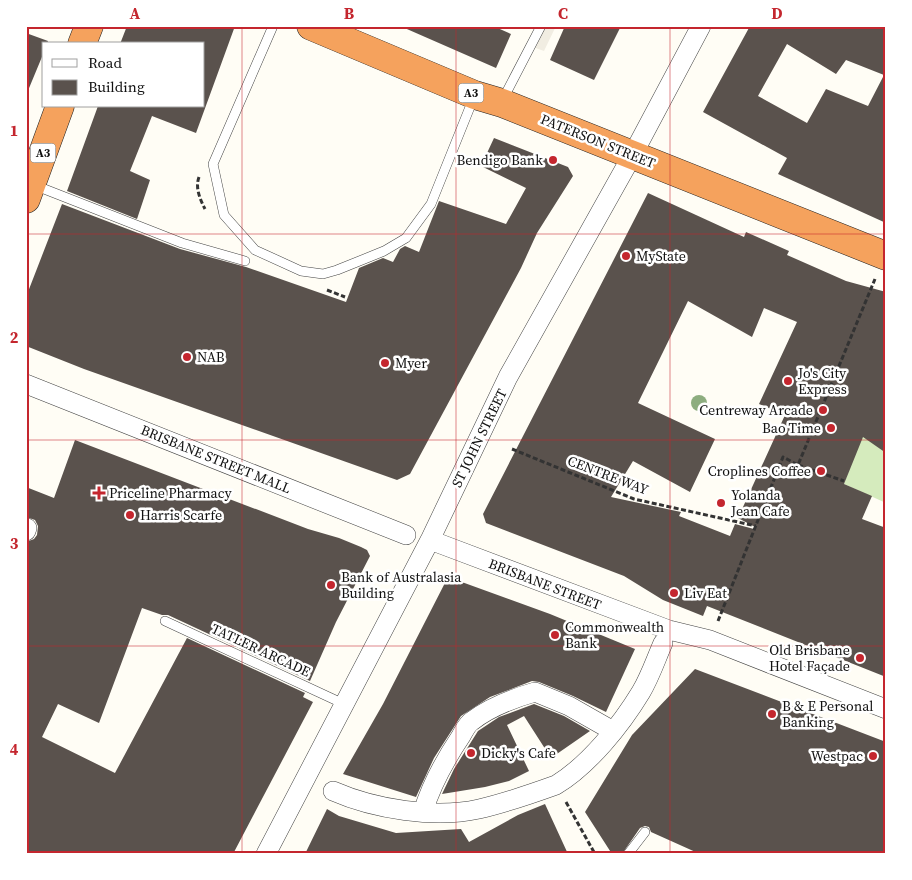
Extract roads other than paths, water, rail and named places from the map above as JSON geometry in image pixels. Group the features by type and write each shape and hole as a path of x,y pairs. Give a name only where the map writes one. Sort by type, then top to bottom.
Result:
{"highway":[{"path":"83,42 89,26"},
{"name":"PATERSON STREET","path":"311,26 475,95 502,103 633,154 885,256"},
{"name":"A3","path":"29,192 59,108"}],"street":[{"name":"ST JOHN STREET","path":"266,854 430,540 508,377 633,154 700,26"},
{"name":"BRISBANE STREET MALL","path":"26,384 406,535"},
{"name":"BRISBANE STREET","path":"430,540 668,630 710,640 886,709"},
{"path":"333,791 378,807 423,812 478,810 556,785 568,778 614,731 641,692 663,643"},
{"path":"423,812 429,793 447,757 470,722 484,712 520,696 535,692 569,706 614,731"}],"lane":[{"path":"273,26 213,164 224,215 255,250 301,271 323,274 337,270 384,251 406,238 432,204 475,95"},
{"path":"502,103 541,26"},
{"path":"29,192 182,243 245,261"},
{"name":"TATLER ARCADE","path":"165,621 344,704"},
{"path":"628,854 646,832"}],"place":[{"name":"Bendigo Bank","path":"553,160"},
{"name":"MyState","path":"626,256"},
{"name":"NAB","path":"187,357"},
{"name":"Myer","path":"385,363"},
{"name":"Jo's City Express","path":"788,381"},
{"name":"Centreway Arcade","path":"823,410"},
{"name":"Bao Time","path":"831,428"},
{"name":"Croplines Coffee","path":"821,471"},
{"name":"Priceline Pharmacy","path":"99,493"},
{"name":"Yolanda Jean Cafe","path":"721,503"},
{"name":"Harris Scarfe","path":"130,515"},
{"name":"Bank of Australasia Building","path":"331,585"},
{"name":"Liv Eat","path":"674,593"},
{"name":"Commonwealth Bank","path":"555,635"},
{"name":"Old Brisbane Hotel Façade","path":"860,658"},
{"name":"B & E Personal Banking","path":"772,714"},
{"name":"Dicky's Cafe","path":"471,753"},
{"name":"Westpac","path":"873,756"}]}
